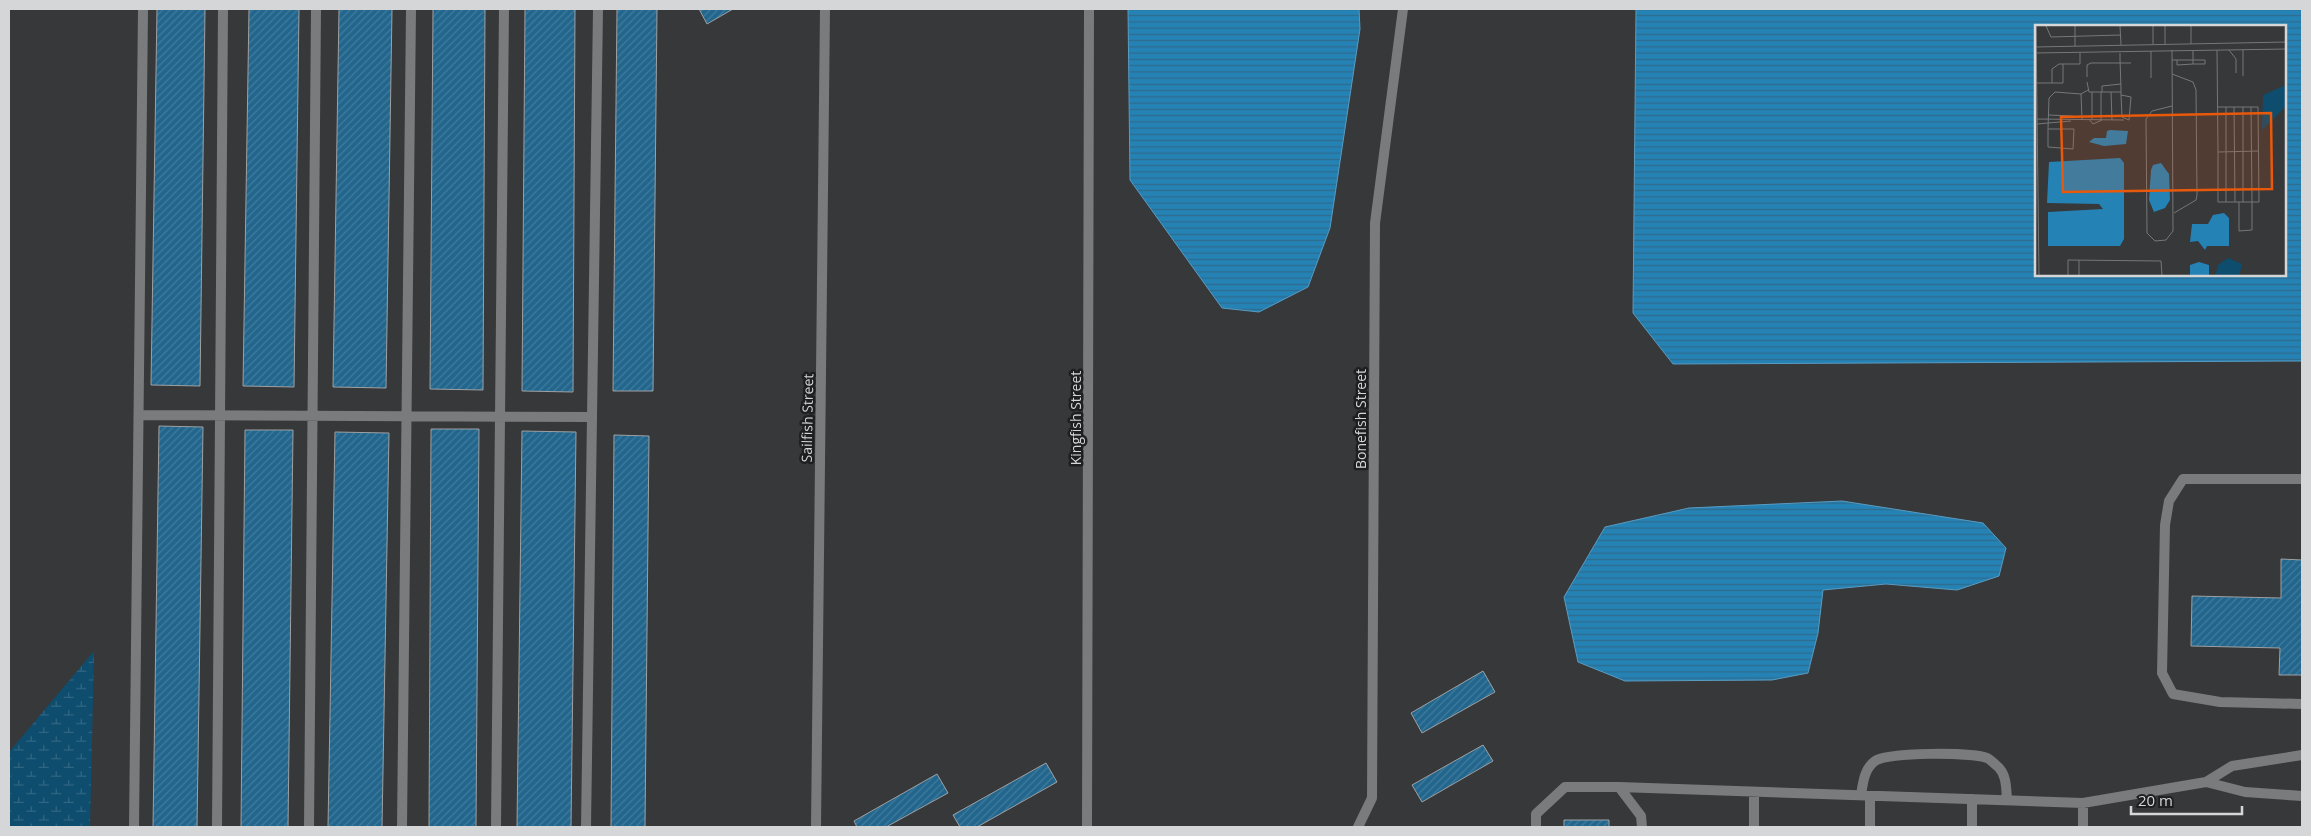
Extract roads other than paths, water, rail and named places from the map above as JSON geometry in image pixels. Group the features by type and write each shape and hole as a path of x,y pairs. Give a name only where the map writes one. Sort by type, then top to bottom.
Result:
{"lane":[{"path":"134,827 144,9"},
{"path":"217,827 223,9"},
{"path":"308,827 316,9"},
{"path":"402,827 411,9"},
{"path":"496,827 504,9"},
{"path":"586,827 598,9"},
{"name":"Sailfish Street","path":"816,827 825,9"},
{"name":"Kingfish Street","path":"1087,827 1090,9"},
{"name":"Bonefish Street","path":"1358,827 1372,798 1375,222 1403,9"},
{"path":"139,415 592,417"},
{"path":"2302,479 2183,479 2170,501 2165,525 2162,673 2173,694 2220,702 2302,704"},
{"path":"1870,827 1866,796 1868,767 1876,759 1891,756 1961,754 1987,758 1998,766 2004,774 2007,800"},
{"path":"1536,827 1536,814 1565,786 2083,803 2206,782 2232,766 2302,755"},
{"path":"2206,782 2245,792 2302,796"},
{"path":"1618,788 1641,816 1642,827"},
{"path":"1754,792 1754,827"},
{"path":"1972,799 1972,827"},
{"path":"2083,803 2083,827"}]}
